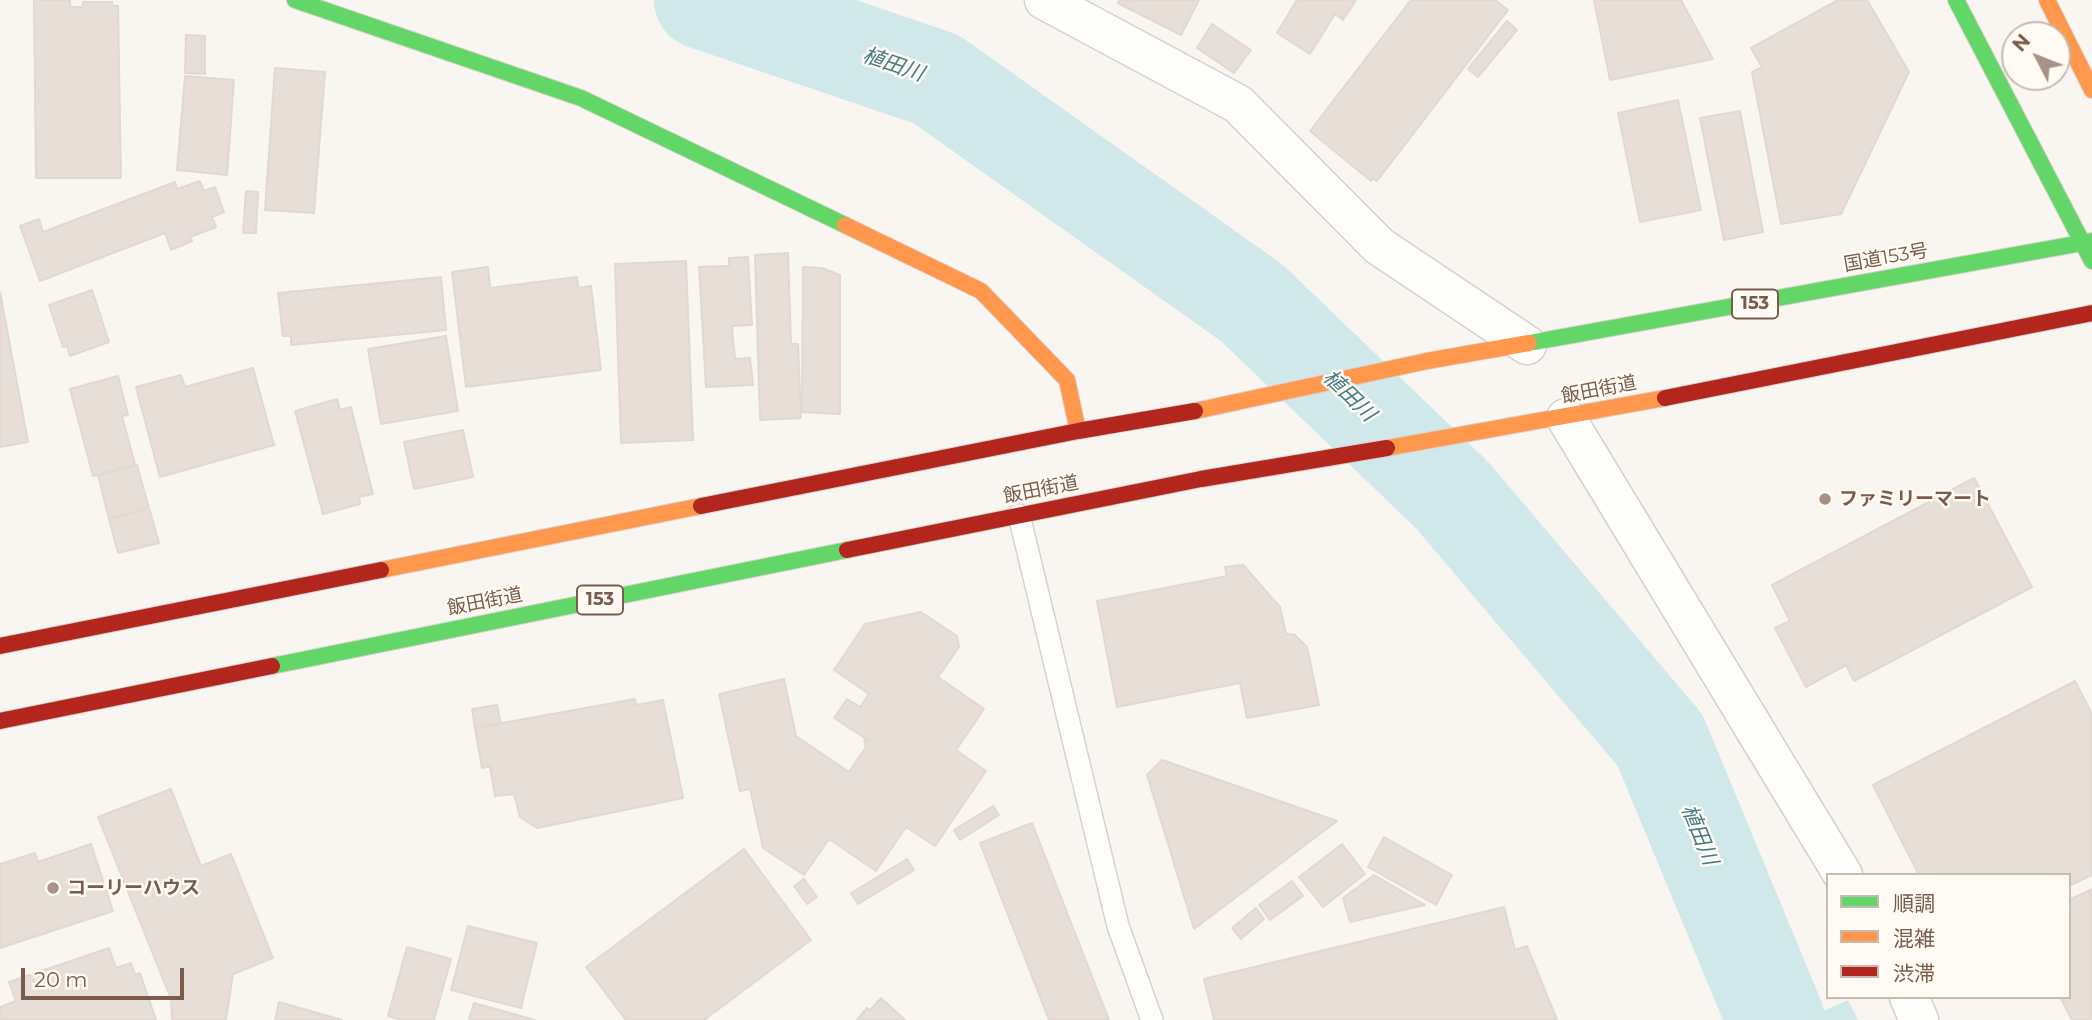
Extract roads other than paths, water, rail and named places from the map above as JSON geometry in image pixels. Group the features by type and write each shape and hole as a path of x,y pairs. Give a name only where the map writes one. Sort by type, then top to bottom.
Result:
{"main road":[{"path":"295,0 581,98 981,291 1067,380 1078,431"},
{"path":"1956,0 2087,242 2092,261"},
{"path":"2047,0 2092,90"},
{"name":"国道153号","path":"1078,431 1150,421 1427,361 2087,242"},
{"name":"飯田街道","path":"0,721 1201,479 1566,418 2092,313"},
{"name":"153","path":"0,646 1078,431"}],"street":[{"path":"1044,0 1238,104 1379,246 1527,345"},
{"path":"1566,418 1842,873"},
{"path":"1910,999 1919,1020"}],"lane":[{"path":"1019,516 1118,926 1152,1020"}],"water":[{"path":"1848,1000 1858,1020 1803,1020"}],"waterway":[{"name":"植田川","path":"703,0 936,79 1252,303 1452,495 1660,740 1776,1020"}],"place":[{"name":"ファミリーマート","path":"1825,499"},
{"name":"コーリーハウス","path":"53,888"}]}
